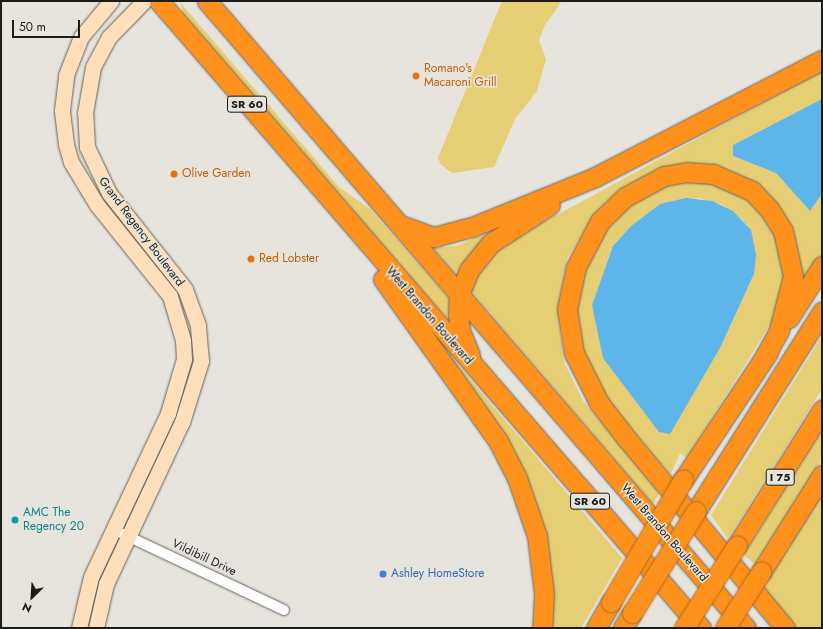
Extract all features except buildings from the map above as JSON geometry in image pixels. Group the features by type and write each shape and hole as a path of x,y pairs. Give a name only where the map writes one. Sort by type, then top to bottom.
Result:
{"highway":[{"name":"West Brandon Boulevard","path":"159,1 334,207 701,628"},
{"name":"West Brandon Boulevard","path":"207,1 746,628"},
{"path":"480,375 460,330 459,295 475,259 491,243 595,177 822,60"},
{"path":"761,363 779,330 793,276 783,231 769,209 752,191 713,174 687,172 664,176 625,197 600,221 576,267 567,309 574,353 600,403 623,433 785,628"},
{"path":"398,223 425,236 451,235 595,177"},
{"path":"334,207 508,459 536,536 544,594 542,628"},
{"path":"596,628 683,480 761,363 822,266"},
{"path":"628,620 822,312"},
{"name":"I 75","path":"684,628 822,410"},
{"path":"725,628 822,475"}],"street":[{"name":"Grand Regency Boulevard","path":"79,628 91,577 168,413 181,378 183,340 170,296 143,259 97,205 71,162 64,126 63,94 72,56 81,37 111,1"},
{"name":"Grand Regency Boulevard","path":"96,628 106,584 127,536 183,419 200,368 198,325 185,289 156,248 100,179 87,147 85,130 88,84 100,51 120,23 144,1"},
{"path":"143,259 156,248"},
{"path":"168,413 183,419"},
{"name":"Vildibill Drive","path":"113,530 284,610"}],"shaded area":[{"path":"502,1 562,1 545,25 539,40 546,59 537,91 515,119 494,167 452,173 441,165 438,158"},
{"path":"180,2 339,187 370,209 451,301 451,323 184,15"},
{"path":"822,71 822,99 733,145 733,156 776,173 810,211 822,194 822,257 800,292 784,221 701,168 590,221 567,259 558,313 564,362 583,401 660,492 653,504 469,288 496,248"},
{"path":"694,178 740,192 771,223 787,266 773,328 769,326 687,458 680,453 671,474 622,419 586,370 573,318 576,287 604,224 655,185","holes":["699,198 723,205 743,220 754,274 720,348 670,433 592,305 613,246 631,226 660,204"]},
{"path":"482,235 485,238 457,275 434,248 456,246"},
{"path":"822,336 822,389 728,539 711,515"},
{"path":"441,345 622,558 581,628 548,628 545,549"},
{"path":"822,430 822,460 755,564 744,555"},
{"path":"822,492 822,628 793,628 761,590"}],"water":[{"path":"822,99 822,194 810,211 776,173 733,156 733,145"},
{"path":"686,198 712,201 733,211 751,230 756,255 754,274 720,348 670,434 659,432 603,358 592,305 613,246 631,226 660,204"}],"place":[{"name":"Romano's Macaroni Grill","path":"416,76"},
{"name":"Olive Garden","path":"174,174"},
{"name":"Red Lobster","path":"251,259"},
{"name":"AMC The Regency 20","path":"15,520"},
{"name":"Ashley HomeStore","path":"383,574"}]}
